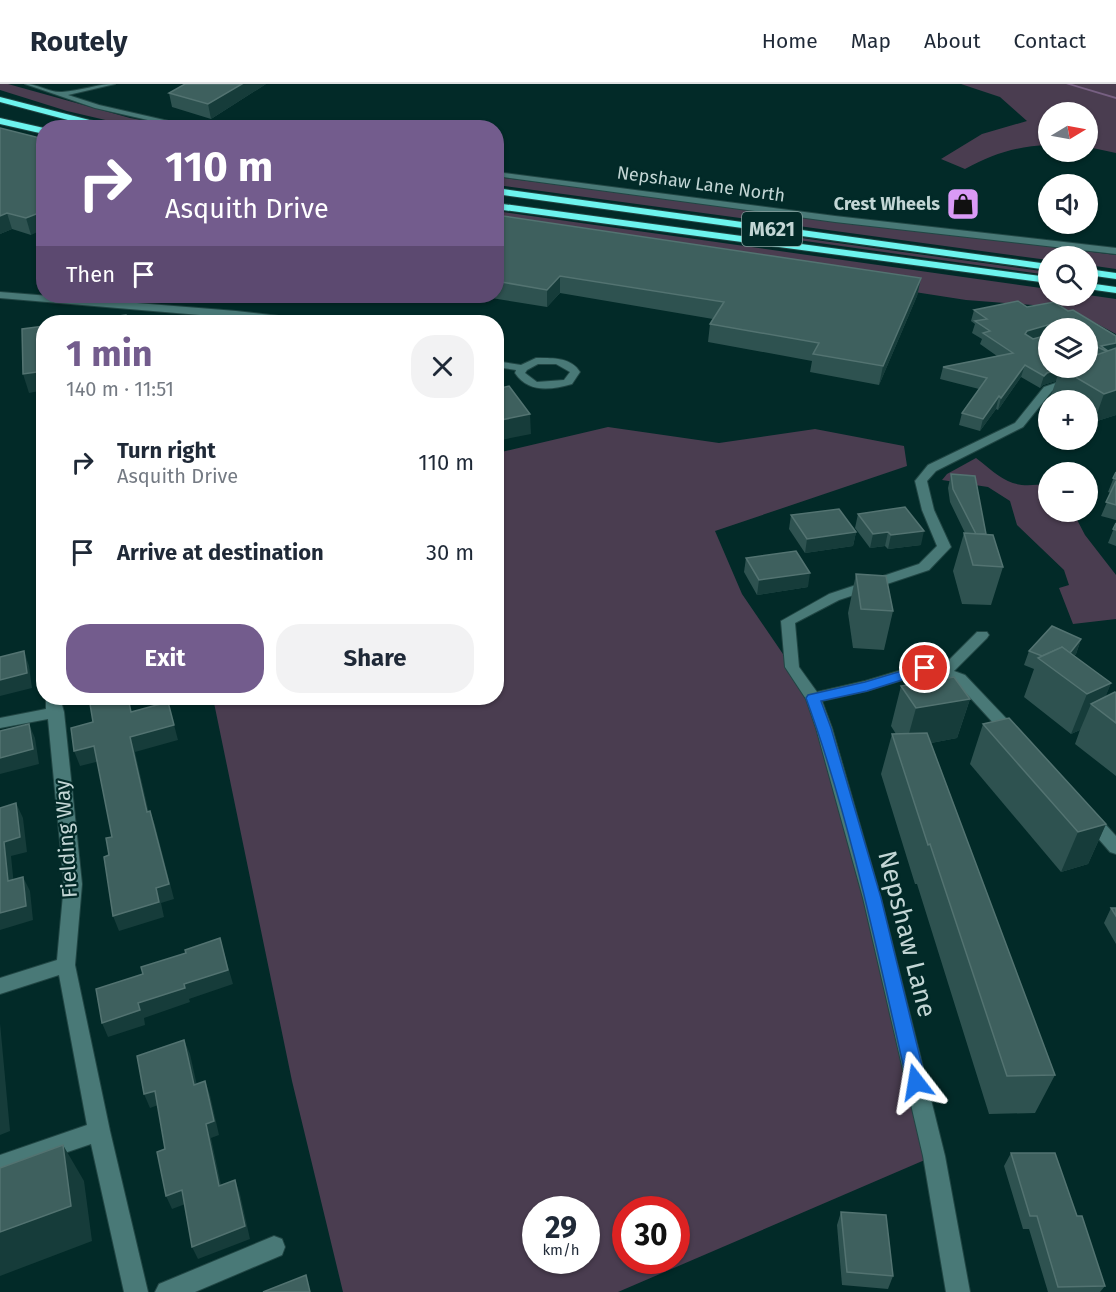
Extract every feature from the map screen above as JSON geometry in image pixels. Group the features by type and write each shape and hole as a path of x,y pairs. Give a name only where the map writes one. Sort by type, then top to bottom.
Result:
{"highway":[{"path":"0,99 80,120"},
{"path":"0,121 36,128"},
{"name":"M621","path":"504,192 1038,266"},
{"name":"M621","path":"504,207 1038,279"},
{"path":"1098,273 1116,276"},
{"path":"1098,287 1116,290"}],"street":[{"path":"28,84 97,106 160,120"},
{"path":"63,94 112,84"},
{"name":"Nepshaw Lane North","path":"504,175 835,219 1116,251"},
{"path":"0,295 36,299"},
{"path":"82,303 204,315"},
{"path":"504,365 522,368"},
{"name":"Nepshaw Lane","path":"958,1292 934,1156 872,898 824,728 813,698 792,667 788,621 834,597 924,567 945,547 928,510 921,481 932,468 1019,425 1048,389 1079,378"},
{"path":"943,674 982,635"},
{"path":"813,698 867,686 925,668 960,678 1024,746"},
{"name":"Fielding Way","path":"0,723 55,705 73,884 66,965 99,1131 136,1292"},
{"path":"1078,804 1116,847"},
{"path":"0,986 66,965"},
{"path":"0,1165 99,1131"},
{"path":"167,1292 274,1247"}],"shaded area":[{"path":"0,84 8,84 141,120 105,120 67,111 0,90"},
{"path":"961,84 1116,84 1116,153 1098,149 1098,102 1038,102 1038,146 1005,152 965,169 941,159 982,134 1027,121 1000,97"},
{"path":"504,178 1045,246 1038,246 1038,259 504,186"},
{"path":"504,212 1038,288 1038,306 966,300 504,228"},
{"path":"794,237 1038,271 1038,274 791,239"},
{"path":"1098,253 1116,255 1116,269 1098,266"},
{"path":"1098,296 1116,299 1116,334 1098,324 1098,318 1086,318 1075,312 1039,306 1098,306"},
{"path":"608,427 719,443 815,429 904,446 907,466 715,531 742,594 813,698 934,1156 690,1261 690,1196 612,1196 612,1274 660,1274 618,1292 343,1292 292,1081 214,705 504,705 504,451"},
{"path":"976,458 1001,477 1016,484 1038,485 1038,522 1078,522 1085,535 1116,575 1116,619 1073,624 1059,588 1069,585 1064,570 1017,525 1010,501 988,487 942,480 947,474"}],"building":[{"path":"185,84 242,84 208,104 169,93"},
{"path":"0,128 36,137 36,214 26,218 7,213 0,216"},
{"path":"504,216 921,278 883,366 813,354 819,343 710,324 724,302 560,276 547,290 504,282"},
{"path":"1018,301 1027,307 1060,306 1086,318 1038,318 1038,328 1027,331 1025,334 1033,339 1038,338 1038,373 1025,365 983,419 962,413 987,378 943,367 1013,353 983,333 990,331 975,321 987,319 974,310"},
{"path":"1098,325 1116,336 1116,343 1101,346 1108,351 1098,347"},
{"path":"36,327 36,372 23,374 22,329"},
{"path":"1116,348 1116,390 1104,394 1077,378 1098,378 1098,354"},
{"path":"509,386 530,414 504,419 504,387"},
{"path":"951,474 975,476 986,534 976,534 953,489"},
{"path":"1116,481 1116,505 1106,502"},
{"path":"905,507 924,531 891,535 888,532 873,534 858,514"},
{"path":"839,509 856,532 807,539 791,515"},
{"path":"964,533 993,535 1003,567 973,565"},
{"path":"796,551 810,573 759,580 746,558"},
{"path":"856,574 886,576 893,611 861,609"},
{"path":"1052,626 1081,639 1070,653 1062,647 1042,656 1029,651"},
{"path":"1062,647 1111,683 1087,694 1038,658"},
{"path":"24,651 27,673 0,680 0,657"},
{"path":"954,677 970,699 916,708 901,686"},
{"path":"1116,693 1116,723 1091,704"},
{"path":"90,705 130,705 131,712 157,705 169,705 174,725 130,737 147,812 150,811 169,884 156,888 159,902 113,916 104,857 109,855 106,838 112,837 94,746 74,751 71,728 93,722"},
{"path":"1009,718 1106,824 1078,832 983,724"},
{"path":"29,724 33,749 0,758 0,731"},
{"path":"927,733 1055,1075 1007,1076 892,734"},
{"path":"16,803 20,837 4,842 8,881 23,877 26,906 0,913 0,808"},
{"path":"220,938 228,970 184,984 185,988 138,1003 140,1010 102,1023 96,989 143,974 141,967 186,953 185,950"},
{"path":"184,1040 194,1085 205,1081 214,1121 206,1124 219,1186 235,1180 245,1226 192,1247 182,1190 166,1196 157,1152 165,1149 155,1091 144,1094 137,1056"},
{"path":"63,1145 71,1206 0,1232 0,1168"},
{"path":"1011,1153 1055,1153 1077,1216 1082,1216 1105,1286 1058,1287 1037,1216 1030,1216"},
{"path":"841,1212 886,1215 893,1276 847,1272"},
{"path":"306,1275 310,1292 263,1292"}],"waterway":[{"path":"1068,84 1116,98"}],"place":[{"name":"Crest Wheels","path":"963,204"}],"route":[{"path":"916,1082 872,898 824,728 813,698 867,686 925,668"}]}
